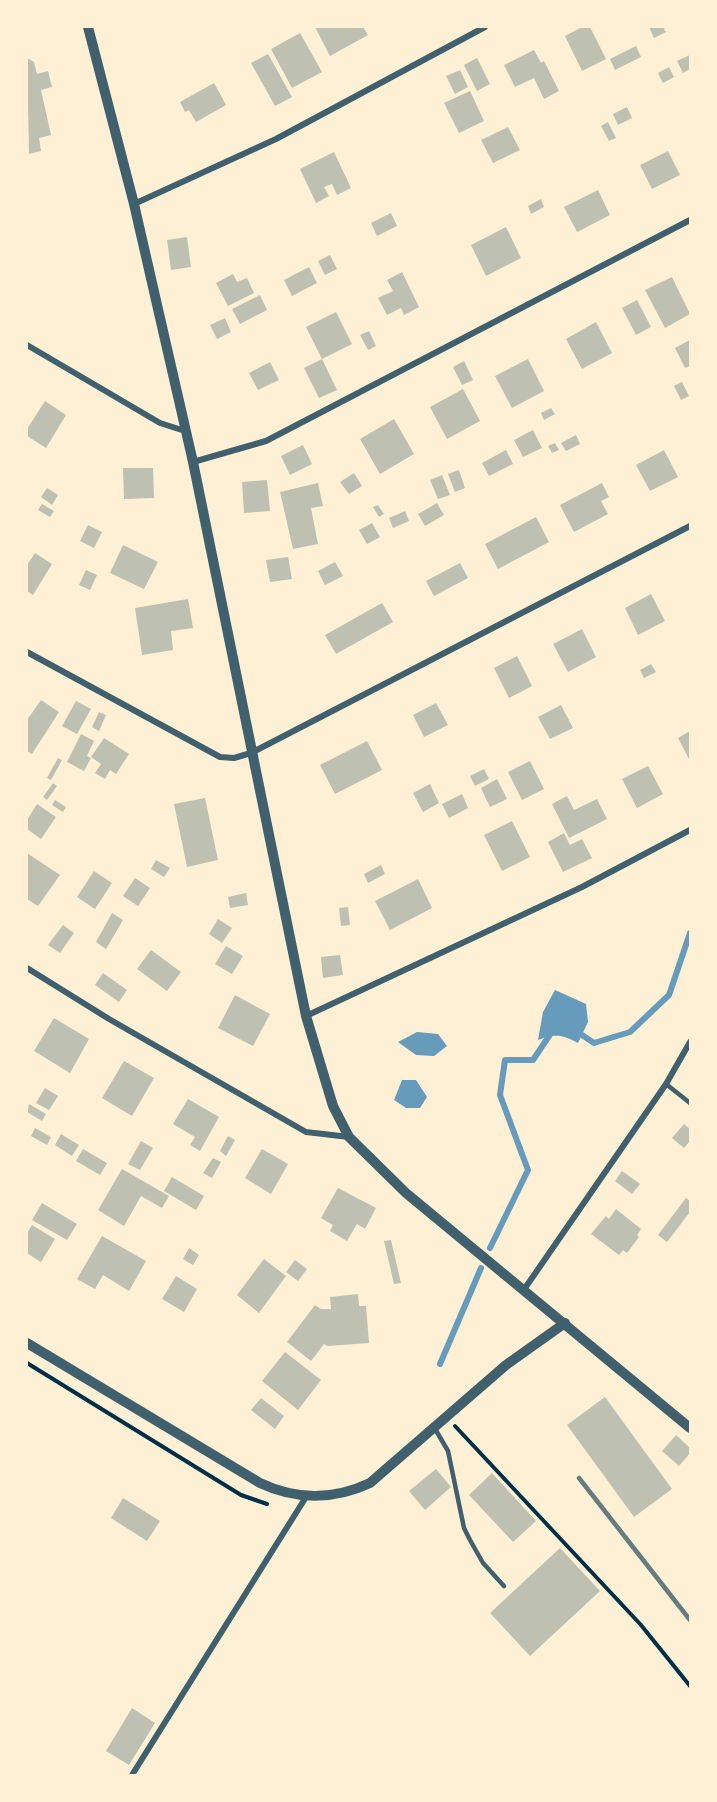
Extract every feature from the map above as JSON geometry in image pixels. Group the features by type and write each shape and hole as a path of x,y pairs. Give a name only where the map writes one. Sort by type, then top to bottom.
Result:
{"street":[{"path":"88,27 134,204 193,462 306,1016 326,1088 349,1137 406,1193 690,1428"},
{"path":"134,204 276,139 485,27"},
{"path":"193,462 266,441 690,220"},
{"path":"27,345 160,423 185,430"},
{"path":"27,652 220,757 234,758 251,753 690,526"},
{"path":"306,1016 582,887 690,830"},
{"path":"27,968 109,1019 306,1132 349,1137"},
{"path":"523,1291 666,1084 690,1042"},
{"path":"27,1343 260,1483 280,1492 306,1497 346,1493 370,1483 506,1365 565,1323"},
{"path":"132,1775 306,1497"}],"lane":[{"path":"666,1084 690,1103"},
{"path":"435,1427 448,1451 464,1528 483,1563 504,1586"}],"path":[{"path":"27,1363 241,1495 297,1512"},
{"path":"446,1417 641,1625 690,1686"}],"water":[{"path":"555,990 586,1004 588,1022 578,1043 559,1036 549,1036 538,1040 543,1012"},
{"path":"417,1032 438,1034 447,1046 434,1056 416,1055 398,1042"},
{"path":"402,1080 416,1080 427,1097 420,1108 406,1108 394,1100"}],"building":[{"path":"315,27 363,27 368,35 330,56"},
{"path":"582,27 590,27 606,59 582,71 565,36"},
{"path":"649,27 667,27 664,29 666,32 654,38"},
{"path":"300,33 322,72 292,88 271,49"},
{"path":"636,46 641,57 615,70 610,59"},
{"path":"534,50 541,63 544,61 559,91 544,99 534,78 515,87 504,65"},
{"path":"268,54 292,97 275,106 251,63"},
{"path":"690,55 690,69 683,73 677,61"},
{"path":"27,58 34,62 37,74 48,71 52,87 41,90 51,135 39,138 41,151 29,154"},
{"path":"477,58 490,84 477,91 464,65"},
{"path":"669,67 674,77 663,83 658,73"},
{"path":"460,70 468,87 455,94 446,76"},
{"path":"214,83 226,105 196,122 189,110 185,112 180,102"},
{"path":"470,91 484,121 459,133 444,103"},
{"path":"627,107 632,118 618,125 613,114"},
{"path":"608,122 616,138 609,141 601,126"},
{"path":"508,127 520,150 493,163 481,140"},
{"path":"668,151 680,175 652,189 640,165"},
{"path":"334,152 351,188 337,195 332,184 324,187 329,196 316,203 300,169"},
{"path":"598,190 610,215 577,232 564,207"},
{"path":"541,199 544,207 531,214 528,206"},
{"path":"391,213 397,226 377,236 371,223"},
{"path":"506,227 521,258 486,276 471,245"},
{"path":"187,237 191,267 171,270 167,240"},
{"path":"330,255 337,269 325,275 318,261"},
{"path":"309,267 317,283 292,296 284,280"},
{"path":"402,272 419,307 404,315 401,308 387,315 378,298 393,291 387,280"},
{"path":"233,274 237,282 247,278 254,293 228,306 216,283"},
{"path":"672,277 690,314 665,328 645,290"},
{"path":"260,295 267,310 240,324 232,309"},
{"path":"637,300 651,327 636,335 622,308"},
{"path":"336,312 352,344 322,359 306,327"},
{"path":"225,318 231,332 217,339 210,325"},
{"path":"596,322 612,353 582,369 566,339"},
{"path":"369,331 376,346 368,350 360,335"},
{"path":"690,340 690,366 685,368 675,348"},
{"path":"322,359 337,390 319,398 304,368"},
{"path":"528,359 544,391 512,408 495,376"},
{"path":"464,361 473,380 462,385 453,367"},
{"path":"270,362 279,380 258,390 249,373"},
{"path":"682,382 689,396 681,400 674,386"},
{"path":"463,389 480,421 447,439 430,407"},
{"path":"45,401 66,415 46,448 27,436 27,429"},
{"path":"551,408 555,414 544,420 541,413"},
{"path":"394,419 414,454 380,474 360,439"},
{"path":"533,430 542,448 523,457 514,440"},
{"path":"576,435 580,444 566,451 561,443"},
{"path":"555,443 559,450 552,453 548,446"},
{"path":"303,445 312,464 290,475 281,456"},
{"path":"506,450 513,464 489,476 482,463"},
{"path":"664,450 678,477 650,491 636,465"},
{"path":"123,468 153,468 154,498 124,499"},
{"path":"459,470 465,488 455,492 448,474"},
{"path":"354,473 362,486 349,494 340,482"},
{"path":"442,475 450,495 438,499 430,480"},
{"path":"267,480 270,511 244,513 242,482"},
{"path":"318,483 323,506 311,508 318,544 293,549 280,492"},
{"path":"602,483 609,497 601,501 608,514 574,532 560,505"},
{"path":"47,488 58,495 52,505 41,497"},
{"path":"437,503 444,515 425,526 418,514"},
{"path":"42,504 54,511 50,517 38,510"},
{"path":"378,505 384,514 379,517 373,507"},
{"path":"405,511 409,521 393,528 389,518"},
{"path":"536,517 549,542 498,569 485,544"},
{"path":"372,523 380,537 367,544 359,530"},
{"path":"88,525 102,532 94,548 80,541"},
{"path":"123,545 158,562 144,589 110,573"},
{"path":"35,553 52,564 33,595 27,591 27,565"},
{"path":"288,557 292,579 270,582 266,560"},
{"path":"335,562 343,576 325,585 318,571"},
{"path":"460,563 468,578 434,596 426,581"},
{"path":"86,570 97,575 90,590 79,585"},
{"path":"651,594 665,621 638,635 625,608"},
{"path":"188,599 193,628 171,631 173,650 142,655 135,608"},
{"path":"382,603 393,622 336,654 325,635"},
{"path":"582,629 596,657 568,672 553,644"},
{"path":"517,656 532,686 509,698 494,668"},
{"path":"651,664 656,672 644,678 640,670"},
{"path":"41,700 59,712 32,754 27,751 27,720"},
{"path":"76,701 91,709 77,734 62,726"},
{"path":"436,703 448,725 424,737 413,715"},
{"path":"561,705 573,728 550,739 538,717"},
{"path":"99,712 106,715 99,731 92,727"},
{"path":"690,731 690,761 678,738"},
{"path":"81,734 94,741 87,756 91,758 84,771 67,762"},
{"path":"104,738 129,754 116,774 110,770 105,779 95,773 101,764 91,757"},
{"path":"367,741 382,770 335,794 320,765"},
{"path":"58,758 62,760 51,780 47,778"},
{"path":"530,761 544,789 522,800 508,772"},
{"path":"648,766 663,794 637,808 622,779"},
{"path":"484,769 489,779 475,786 470,776"},
{"path":"497,779 507,799 490,807 481,788"},
{"path":"53,783 57,786 47,800 43,797"},
{"path":"430,784 439,803 423,812 413,793"},
{"path":"462,794 468,808 449,818 442,804"},
{"path":"567,796 574,810 597,799 607,819 569,838 552,804"},
{"path":"205,798 218,860 187,867 174,804"},
{"path":"55,800 66,807 63,812 52,805"},
{"path":"37,804 56,817 41,839 27,829 27,820"},
{"path":"512,821 530,857 502,871 484,835"},
{"path":"564,833 570,845 582,839 592,858 563,872 548,842"},
{"path":"27,853 60,875 38,906 27,899"},
{"path":"156,860 170,868 164,877 151,869"},
{"path":"381,865 385,874 368,883 364,874"},
{"path":"94,871 112,883 95,909 77,897"},
{"path":"135,878 150,888 138,906 123,896"},
{"path":"418,879 432,908 390,930 375,901"},
{"path":"246,893 248,905 230,908 228,897"},
{"path":"348,907 350,925 341,926 339,908"},
{"path":"112,913 123,920 106,949 96,942"},
{"path":"218,919 232,928 222,943 209,934"},
{"path":"63,925 74,933 60,953 48,945"},
{"path":"226,946 243,956 232,974 215,964"},
{"path":"151,950 181,972 167,991 137,969"},
{"path":"340,955 343,975 323,978 321,957"},
{"path":"103,973 127,990 119,1002 95,985"},
{"path":"235,995 270,1014 253,1046 218,1028"},
{"path":"54,1018 89,1039 70,1073 34,1051"},
{"path":"124,1061 154,1078 132,1116 102,1098"},
{"path":"45,1088 58,1096 49,1110 36,1103"},
{"path":"188,1099 219,1117 200,1151 190,1145 195,1137 173,1124"},
{"path":"29,1104 46,1114 42,1121 27,1112"},
{"path":"684,1124 690,1129 690,1141 684,1148 672,1138"},
{"path":"35,1128 51,1137 47,1145 31,1136"},
{"path":"61,1134 79,1145 72,1156 55,1145"},
{"path":"228,1136 235,1140 226,1156 220,1151"},
{"path":"141,1141 153,1148 140,1170 128,1164"},
{"path":"83,1149 107,1163 100,1175 76,1161"},
{"path":"262,1149 288,1164 271,1194 245,1178"},
{"path":"213,1158 221,1162 212,1178 203,1173"},
{"path":"122,1169 169,1196 162,1208 141,1196 124,1226 98,1210"},
{"path":"622,1171 640,1184 632,1194 615,1181"},
{"path":"172,1177 204,1196 196,1210 164,1191"},
{"path":"338,1188 376,1208 365,1229 357,1224 347,1241 330,1231 333,1225 321,1218"},
{"path":"686,1198 690,1201 690,1212 667,1242 658,1235"},
{"path":"42,1203 77,1224 67,1240 32,1220"},
{"path":"616,1209 641,1229 637,1235 639,1237 627,1253 623,1250 619,1255 591,1234 606,1216 609,1219"},
{"path":"32,1225 55,1239 41,1262 27,1253 27,1233"},
{"path":"102,1236 146,1261 129,1291 103,1275 95,1289 77,1279"},
{"path":"391,1240 401,1283 394,1284 384,1241"},
{"path":"189,1248 199,1255 193,1265 183,1259"},
{"path":"264,1259 286,1276 259,1313 237,1295"},
{"path":"295,1260 307,1269 298,1281 286,1272"},
{"path":"176,1276 197,1289 184,1312 162,1299"},
{"path":"358,1294 359,1306 366,1306 369,1343 327,1346 324,1344 311,1361 287,1342 315,1305 321,1309 331,1309 330,1297"},
{"path":"285,1352 321,1380 298,1410 262,1381"},
{"path":"605,1397 672,1489 634,1517 567,1425"},
{"path":"261,1398 284,1416 275,1429 251,1410"},
{"path":"676,1435 690,1448 690,1453 679,1466 662,1451"},
{"path":"436,1469 451,1487 425,1510 409,1491"},
{"path":"492,1473 536,1521 513,1542 469,1495"},
{"path":"123,1498 160,1521 147,1541 111,1518"},
{"path":"560,1548 600,1591 530,1656 490,1613"},
{"path":"132,1708 155,1723 129,1765 106,1751"}],"waterway":[{"path":"576,1031 594,1043 630,1032 669,995 690,933"},
{"path":"490,1248 528,1170 500,1095 505,1060 533,1060 553,1030"},
{"path":"440,1364 481,1268"}],"railway":[{"path":"579,1478 690,1620"}]}
